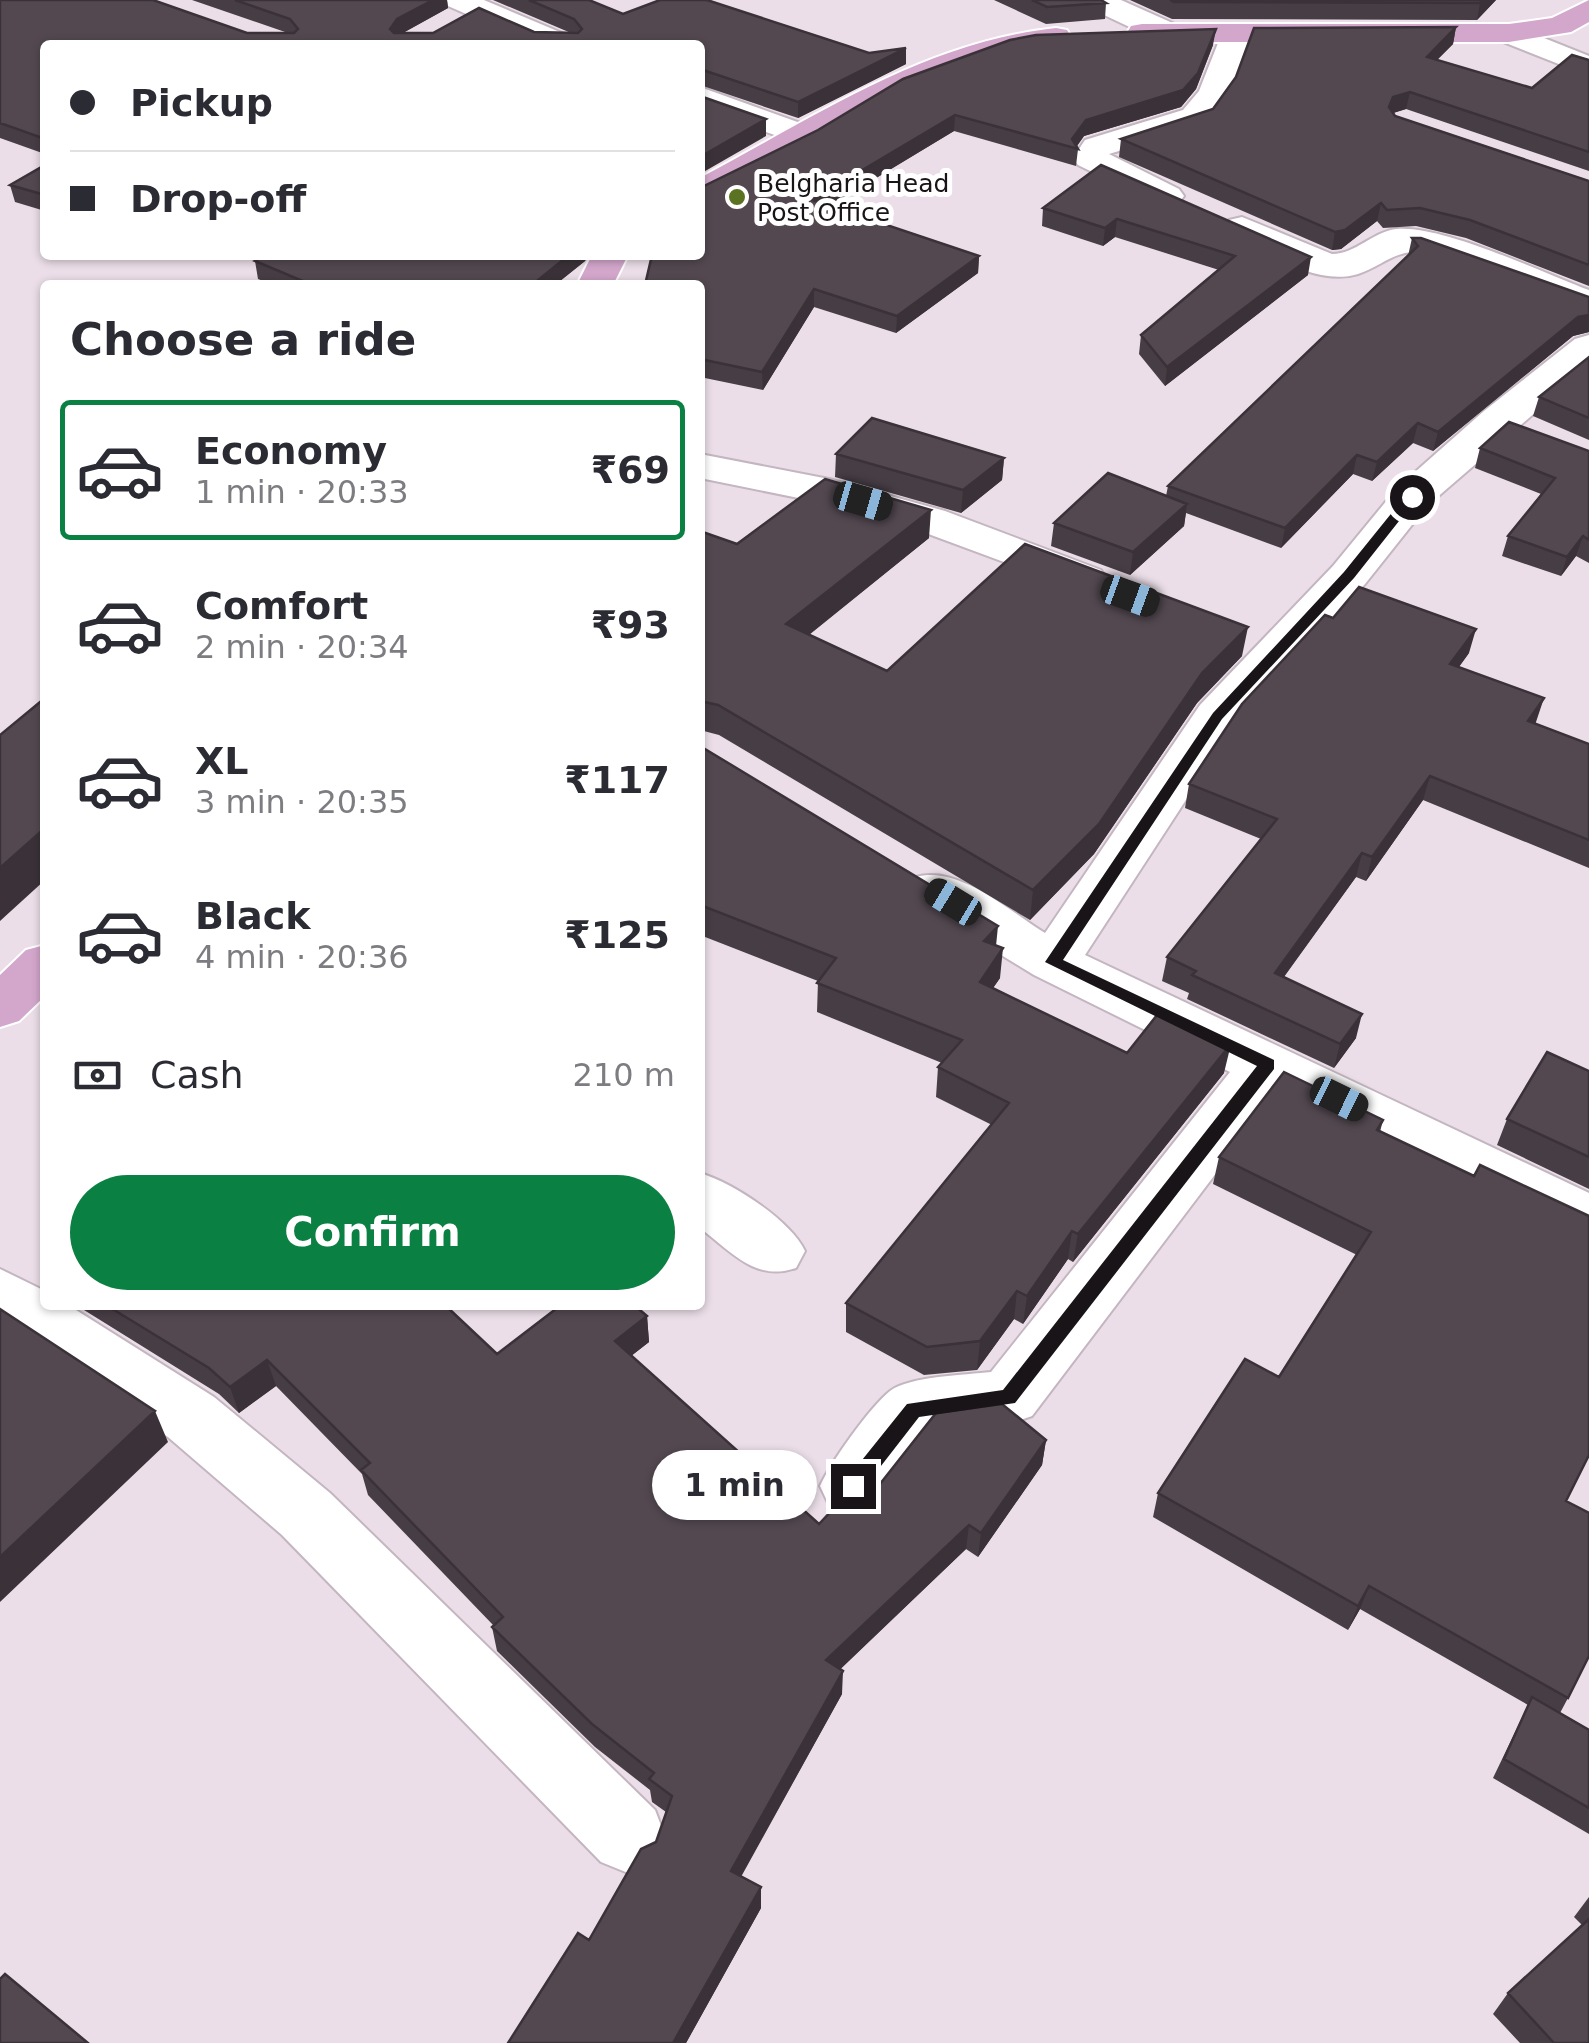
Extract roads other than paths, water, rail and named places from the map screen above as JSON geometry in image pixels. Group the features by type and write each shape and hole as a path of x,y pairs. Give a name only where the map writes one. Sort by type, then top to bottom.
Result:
{"main road":[{"path":"705,189 890,86 950,60 1002,44 1034,38 1166,32 1509,32 1560,26 1589,9"}],"street":[{"path":"1096,0 1166,32"},
{"path":"461,12 548,40"},
{"path":"1509,32 1589,67"},
{"path":"1237,33 1214,93 1195,117 1097,147 1090,158 1326,264 1350,265 1397,240 1422,241 1589,303"},
{"path":"705,98 804,136"},
{"path":"1053,962 1218,716 1258,642 1349,575 1412,497 1516,428 1589,348"},
{"path":"705,467 829,492 930,520 1130,596"},
{"path":"886,862 1053,962 1589,1220"},
{"path":"853,1486 914,1410 1009,1397 1268,1064"},
{"path":"705,1200 775,1251"},
{"path":"0,1294 191,1417 306,1514 628,1836"}],"place":[{"name":"Belgharia Head Post Office","path":"737,197"}]}
